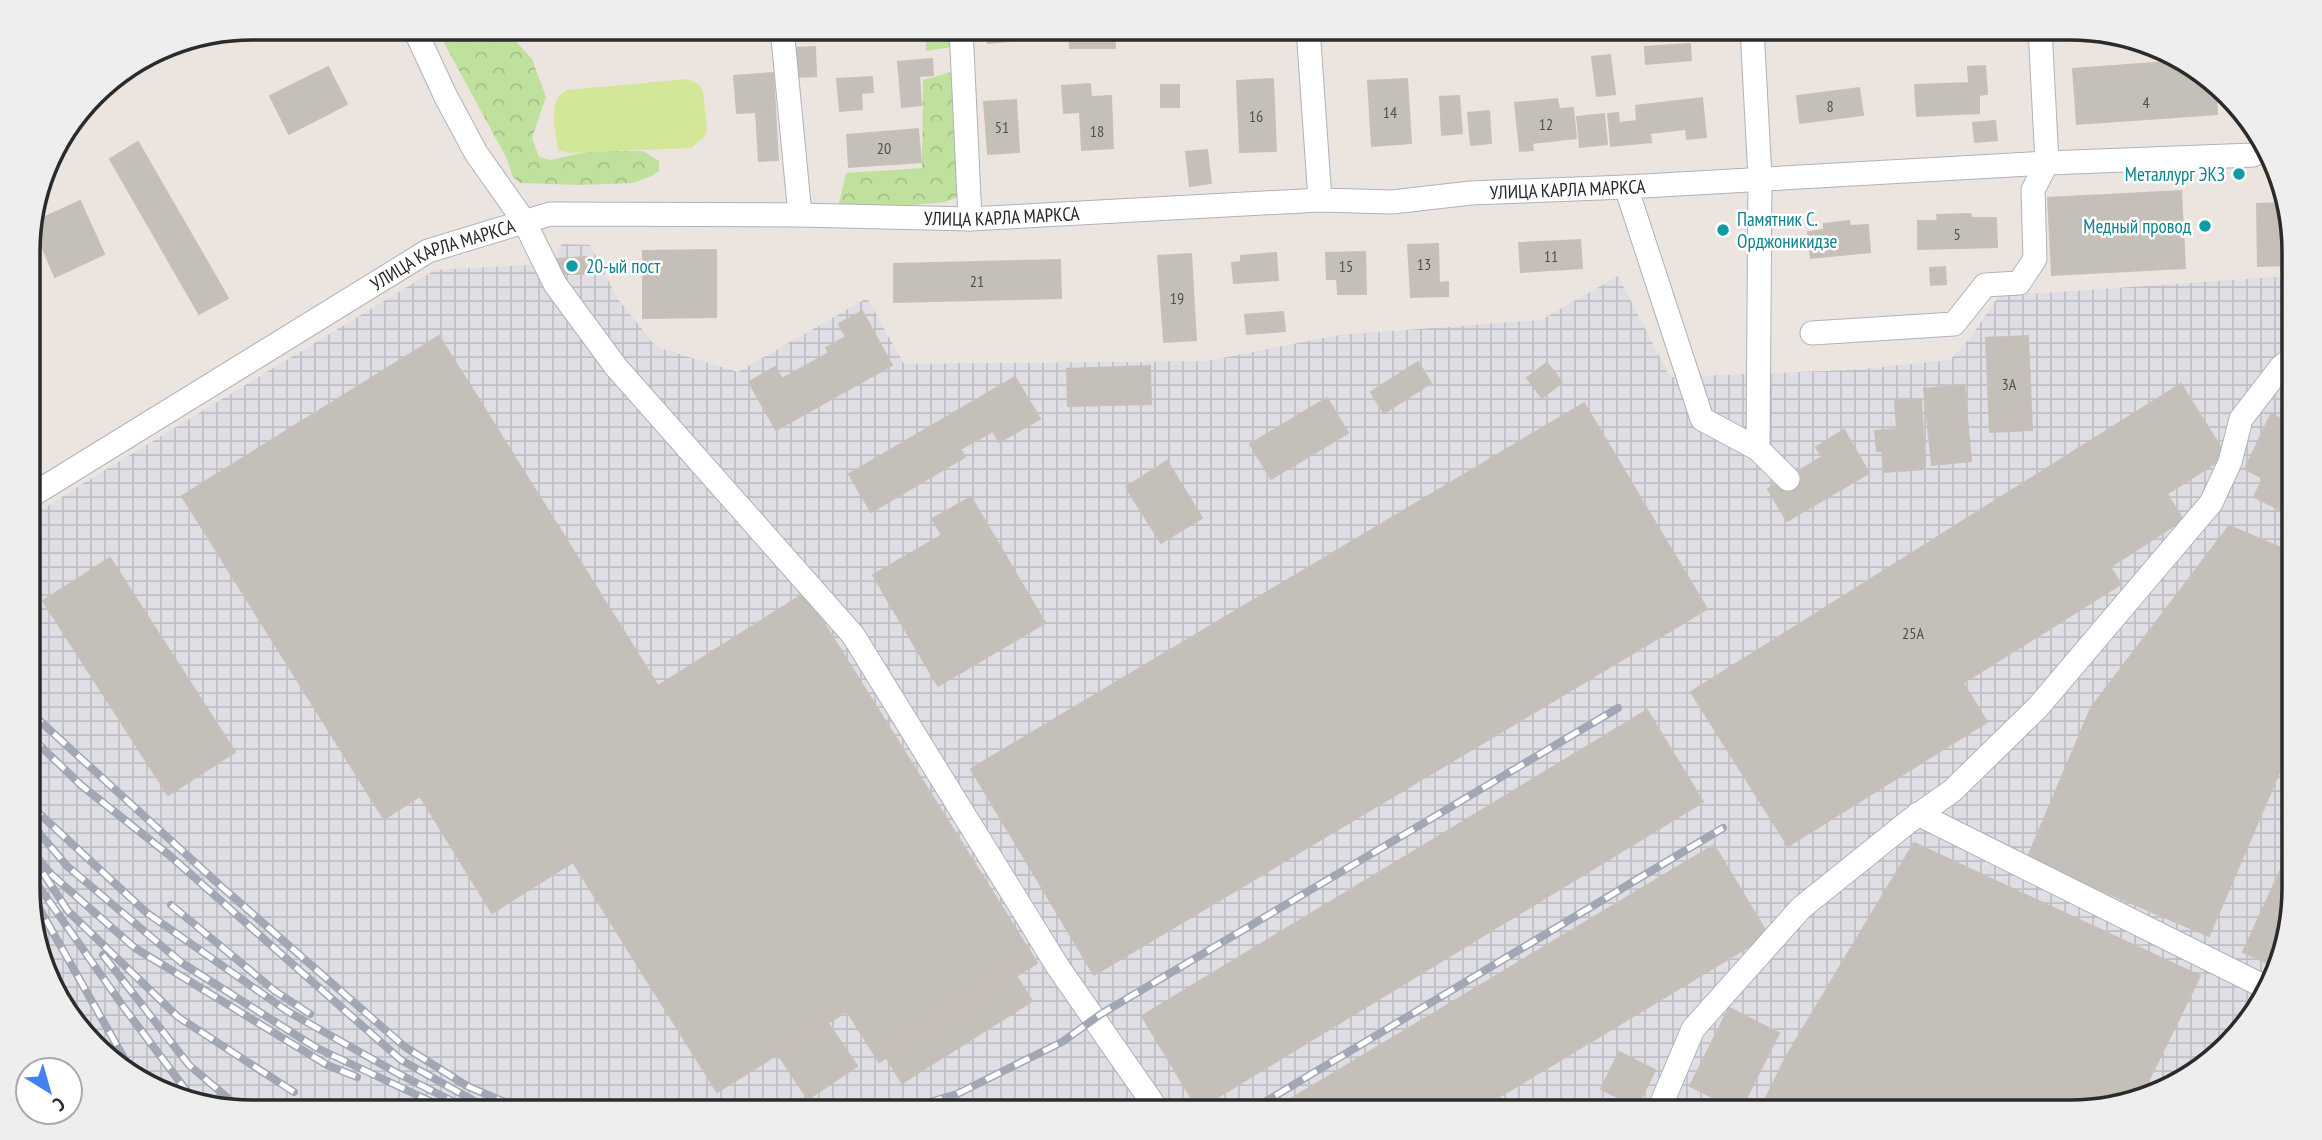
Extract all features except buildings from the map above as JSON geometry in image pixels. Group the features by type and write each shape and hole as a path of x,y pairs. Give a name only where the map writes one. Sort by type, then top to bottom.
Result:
{"street":[{"path":"1309,40 1320,200"},
{"path":"1753,40 1760,178 1758,449"},
{"path":"1812,333 1954,324 1985,285 2019,283 2035,259 2033,190 2047,163 2041,40"},
{"path":"420,41 476,153 524,221 555,284 616,367 853,635 1058,967 1149,1100"},
{"path":"783,41 800,215"},
{"path":"962,41 970,219"},
{"name":"УЛИЦА КАРЛА МАРКСА","path":"41,489 428,251 550,214 970,219 1320,200 1392,202 1471,193 2257,153"},
{"path":"1626,187 1702,419 1758,449 1788,479"},
{"path":"1663,1099 1693,1029 1801,908 1952,791 2038,707 2211,503 2230,462 2241,419 2282,366"},
{"path":"1919,814 2259,984"}],"shaded area":[{"path":"562,244 590,245 618,299 656,347 738,372 867,298 904,364 1207,361 1339,335 1541,320 1618,276 1670,377 1852,370 1950,360 1970,338 1999,296 2282,277 2282,888 2278,929 2271,956 2246,1006 2210,1047 2188,1064 2138,1089 2084,1099 252,1100 211,1096 158,1078 112,1047 84,1017 56,969 47,943 40,888 41,511 435,270 548,264"}],"green space":[{"path":"443,41 516,41 532,59 546,97 532,138 539,157 550,160 591,151 643,151 659,161 659,171 633,183 520,183 513,177 506,157"},
{"path":"926,41 957,41 958,46 926,51"},
{"path":"955,71 963,195 945,202 837,212 846,173 922,168 923,80"},
{"path":"689,79 703,91 707,129 705,136 691,148 568,153 559,150 554,122 555,107 561,94 567,90"}],"railway":[{"path":"938,1100 957,1094 1062,1042 1101,1014 1618,708"},
{"path":"40,721 223,888 405,1047 467,1086 500,1100"},
{"path":"40,746 82,786 169,855 401,1060 472,1100"},
{"path":"40,814 147,913 287,1011 450,1100"},
{"path":"1269,1099 1723,828"},
{"path":"40,834 67,866 182,963 315,1047 427,1100"},
{"path":"40,861 52,875 135,948 327,1065 357,1077"},
{"path":"43,873 68,911 178,1017 294,1092"},
{"path":"40,888 186,1089"},
{"path":"171,905 275,991 310,1014"},
{"path":"42,913 122,1055"},
{"path":"103,955 189,1065 228,1098"}],"place":[{"name":"Металлург ЭКЗ","path":"2239,174"},
{"name":"Медный провод","path":"2205,226"},
{"name":"Памятник С. Орджоникидзе","path":"1723,230"},
{"name":"20-ый пост","path":"572,266"}]}
